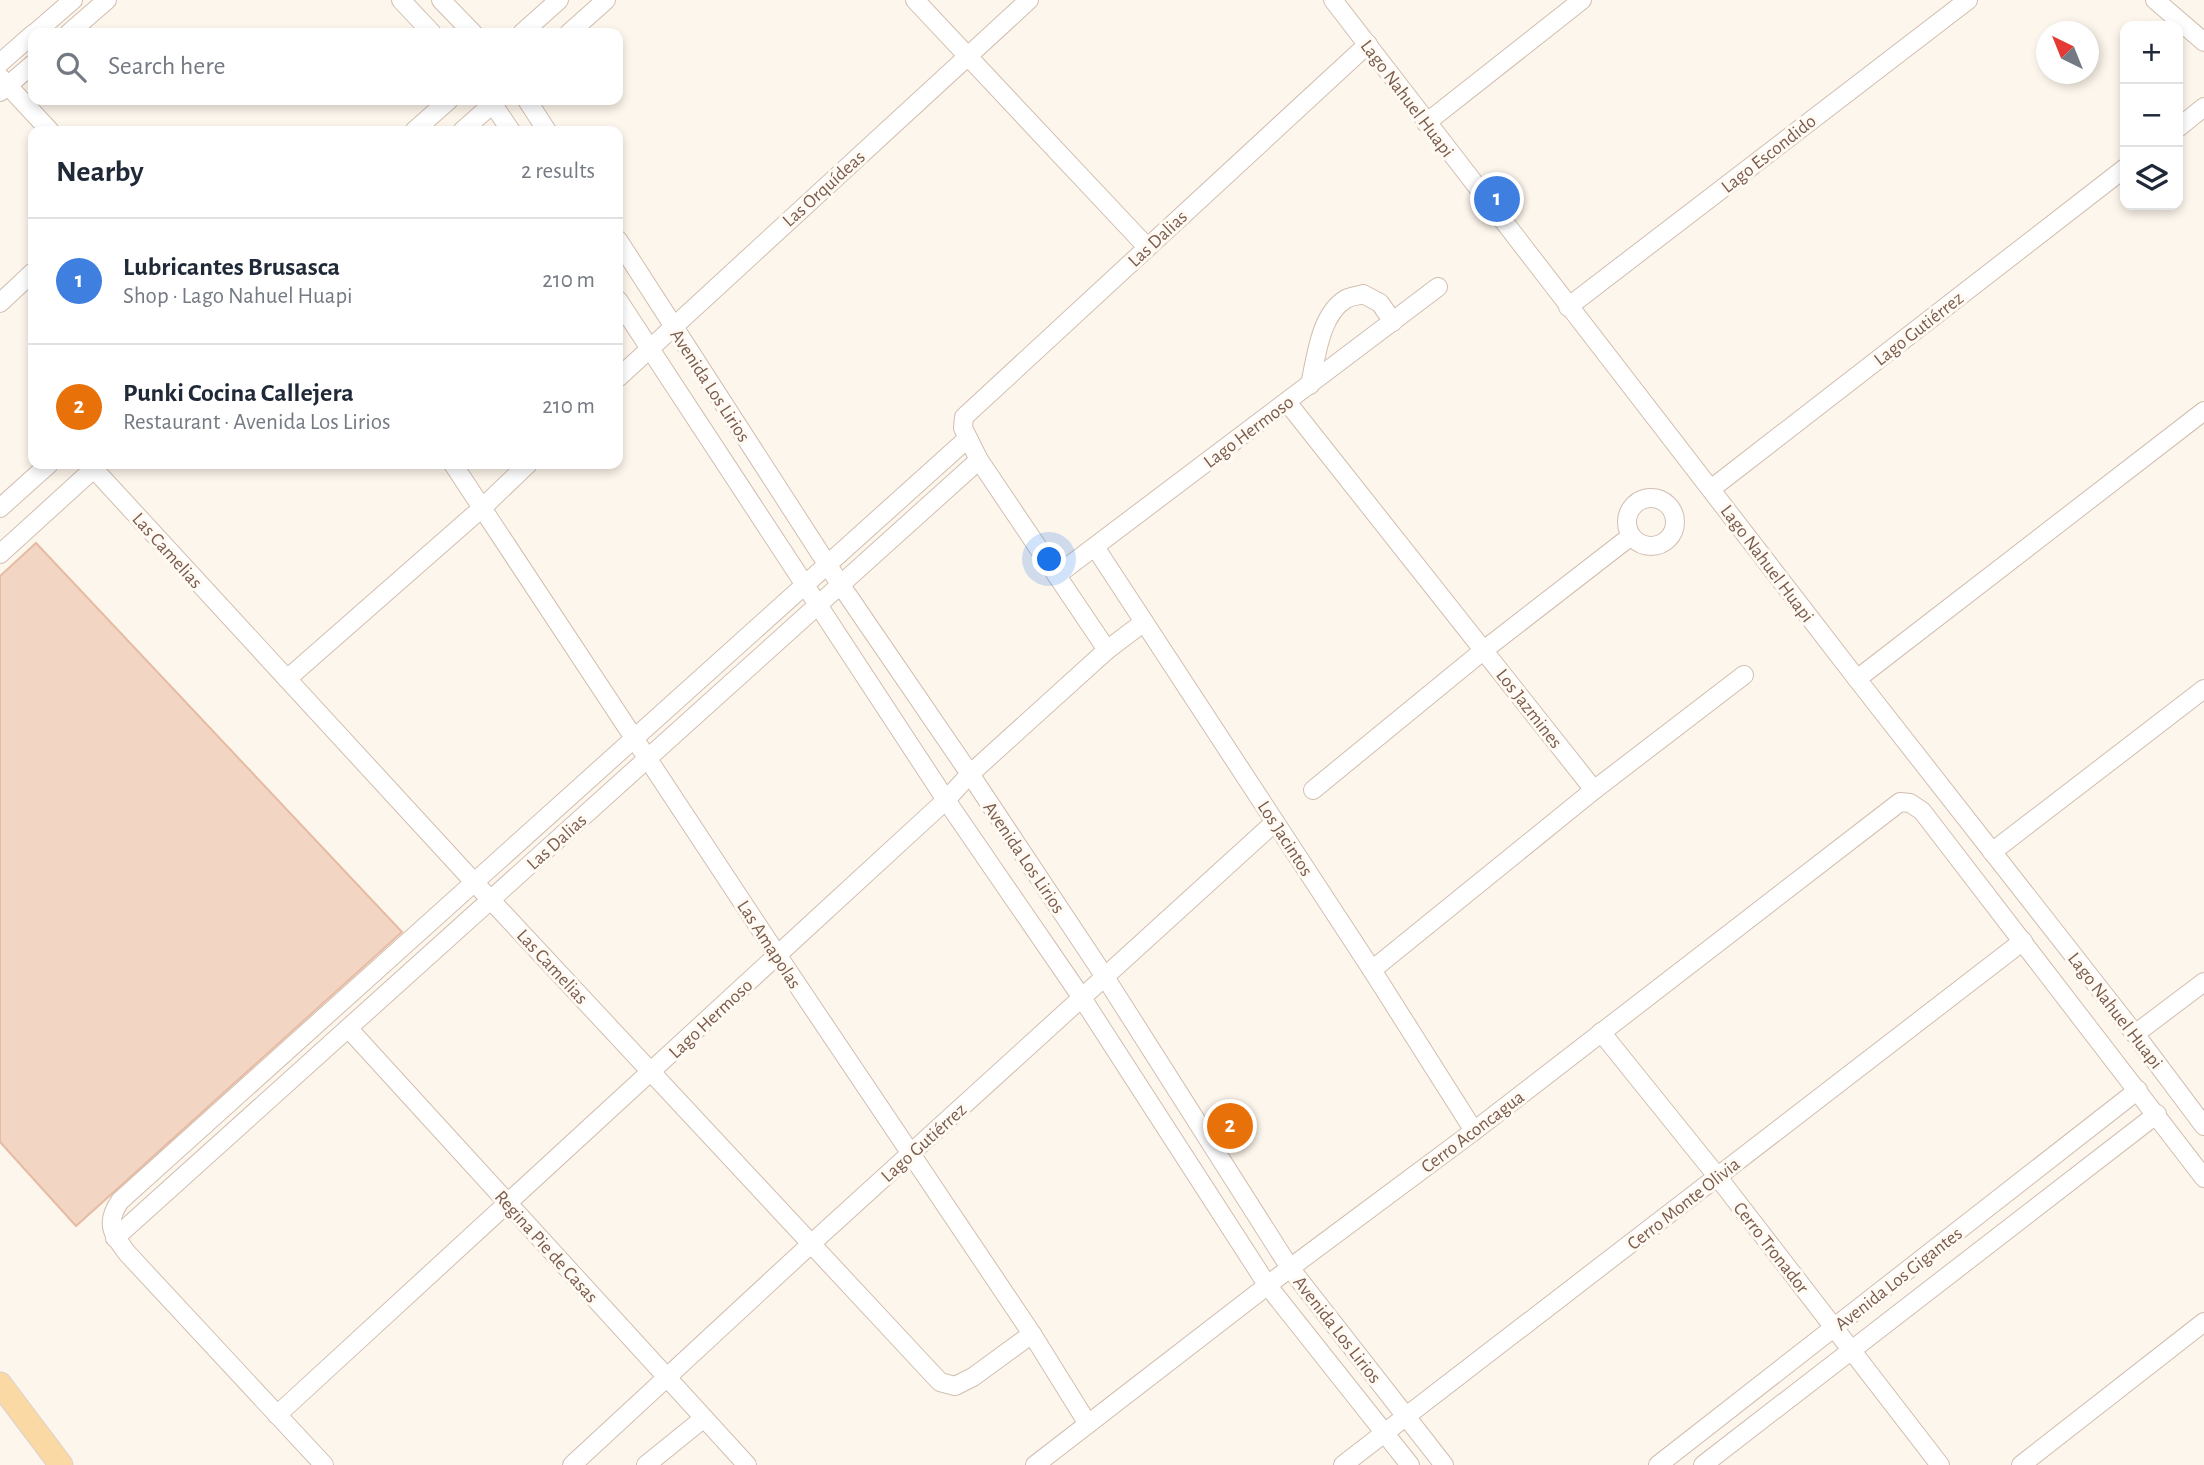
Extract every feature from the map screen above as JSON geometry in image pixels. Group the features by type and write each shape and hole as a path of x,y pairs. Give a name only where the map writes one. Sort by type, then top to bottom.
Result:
{"main road":[{"path":"0,1384 61,1465"}],"street":[{"path":"41,28 73,0"},
{"path":"75,28 107,0"},
{"path":"401,0 427,28"},
{"path":"441,0 468,28"},
{"path":"528,28 559,0"},
{"path":"575,28 606,0"},
{"path":"915,0 1147,247"},
{"name":"Las Orquídeas","path":"623,373 1029,0"},
{"name":"Lago Nahuel Huapi","path":"1333,0 2204,1126"},
{"path":"1426,123 1583,0"},
{"name":"Lago Escondido","path":"1569,307 1968,0"},
{"path":"2155,0 2204,42"},
{"path":"0,63 28,39"},
{"name":"Las Dalias","path":"979,460 115,1238 111,1227 113,1213 120,1201 967,439 962,423 964,417 1368,44"},
{"path":"28,68 3,85 45,126"},
{"path":"420,126 443,105"},
{"path":"467,126 489,105"},
{"path":"495,105 508,126"},
{"path":"530,105 544,126"},
{"path":"2183,124 2204,107"},
{"name":"Lago Gutiérrez","path":"1711,489 2120,172"},
{"name":"Avenida Los Lirios","path":"623,248 827,565 1105,977 1290,1268 1444,1465"},
{"path":"0,303 28,277"},
{"name":"Lago Hermoso","path":"1057,575 1438,287"},
{"path":"1310,385 1322,336 1331,313 1346,299 1363,294 1380,303 1393,322"},
{"name":"Avenida Los Lirios","path":"623,308 946,800 1082,998 1268,1286 1410,1465"},
{"name":"Los Jazmines","path":"1287,402 1594,790"},
{"path":"1857,679 2204,411"},
{"path":"967,439 1107,650"},
{"path":"0,508 43,469"},
{"path":"0,554 93,469"},
{"name":"Las Camelias","path":"99,469 287,680 940,1382 955,1386 1032,1334"},
{"name":"Las Amapolas","path":"456,469 1032,1334 1088,1424"},
{"path":"287,680 523,469"},
{"path":"1313,790 1484,650 1631,536"},
{"name":"Los Jacintos","path":"1095,547 1474,1131"},
{"name":"Lago Hermoso","path":"277,1415 778,956 946,800 970,774 1107,650 1144,622"},
{"path":"1372,970 1594,790 1744,675"},
{"path":"1992,852 2204,689"},
{"name":"Cerro Aconcagua","path":"1035,1465 1290,1268 1474,1131 1890,808 1899,802 1910,803"},
{"name":"Lago Nahuel Huapi","path":"1910,803 1922,811 2204,1178"},
{"name":"Lago Gutiérrez","path":"572,1465 1275,822"},
{"name":"Cerro Monte Olivia","path":"1343,1465 2023,941"},
{"path":"2135,1034 2204,982"},
{"name":"Regina Pie de Casas","path":"348,1028 747,1465"},
{"name":"Cerro Tronador","path":"1601,1032 1717,1176 1940,1465"},
{"path":"2147,1102 2173,1083"},
{"name":"Avenida Los Gigantes","path":"1658,1465 1835,1327 2147,1102"},
{"name":"Avenida Los Gigantes","path":"1703,1465 1852,1350 2147,1102"},
{"path":"115,1238 324,1465"},
{"path":"2021,1465 2204,1322"},
{"path":"646,1465 704,1418"}],"building":[{"path":"36,543 402,932 76,1226 0,1142 0,576"}],"place":[{"name":"Lubricantes Brusasca","path":"1497,199"},
{"name":"Punki Cocina Callejera","path":"1230,1126"}]}
